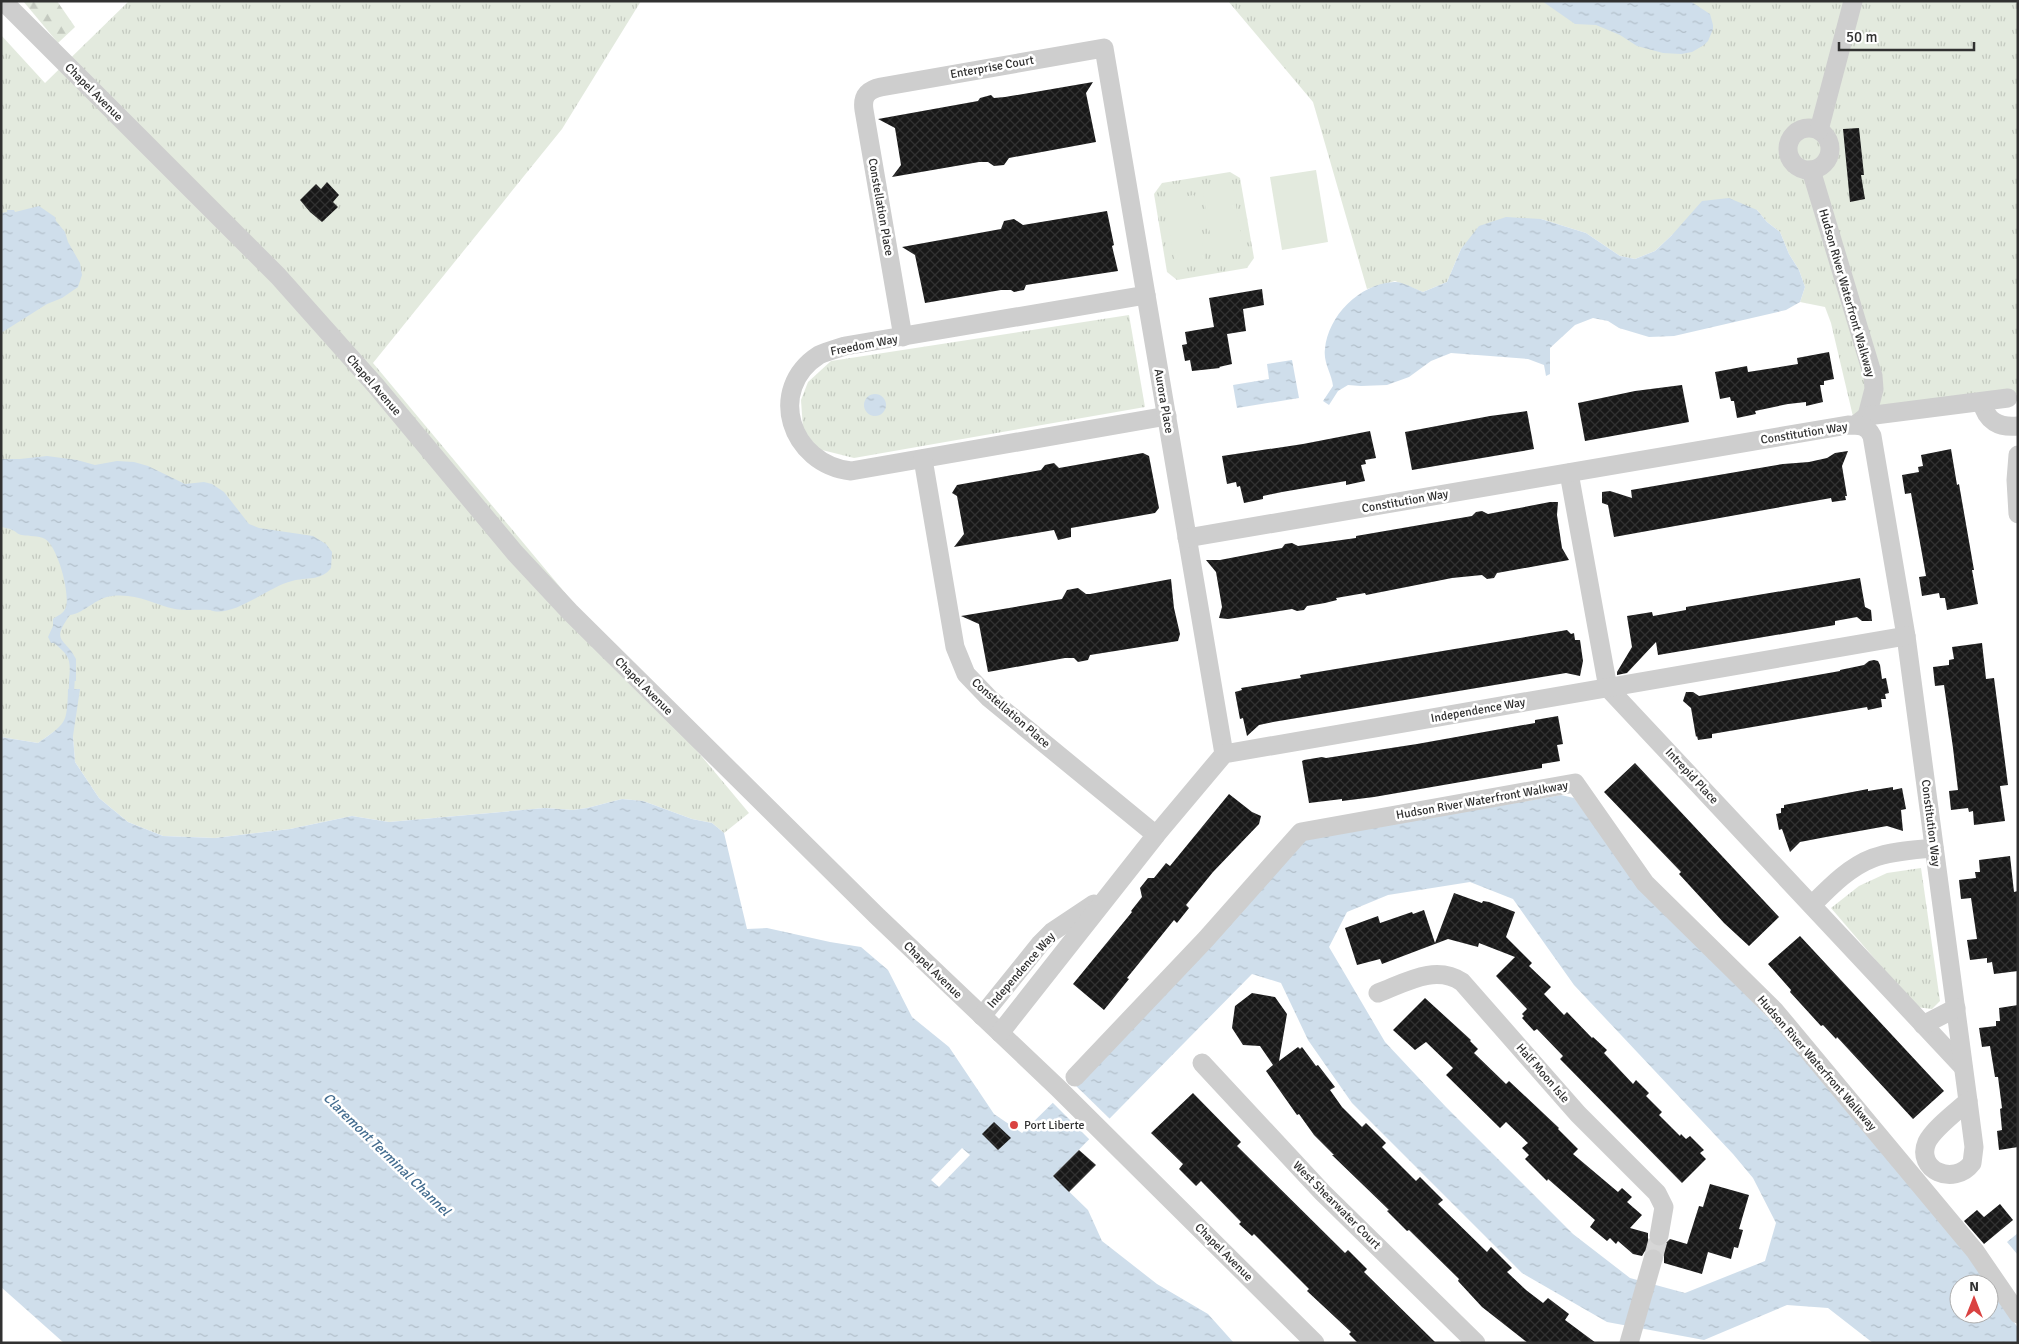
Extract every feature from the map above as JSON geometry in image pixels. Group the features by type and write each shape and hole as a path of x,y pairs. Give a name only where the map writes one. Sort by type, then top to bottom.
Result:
{"street":[{"name":"Chapel Avenue","path":"3,1 278,276 376,386 515,553 570,612 877,916 1060,1090 1315,1343"},
{"path":"1819,130 1853,1"},
{"name":"Enterprise Court","path":"881,87 1104,48"},
{"name":"Aurora Place","path":"1104,48 1224,754"},
{"name":"Constellation Place","path":"881,87 869,91 863,106 902,337"},
{"path":"1812,128 1819,130 1829,140 1830,153 1823,165 1811,170 1804,169 1792,161 1788,148 1789,141 1799,130 1812,128"},
{"name":"Hudson River Waterfront Walkway","path":"1811,170 1873,376 1874,389 1861,420"},
{"name":"Freedom Way","path":"1146,295 845,346 818,356 795,383 791,398 792,421 797,435 806,450 820,461 835,468 851,471 923,460 1167,416"},
{"path":"1861,420 2013,397"},
{"path":"1982,402 1988,418 1992,421 2009,427 2018,426"},
{"name":"Constitution Way","path":"1187,538 1569,473 1861,420 1860,425 1867,429 1872,436 1906,636 1968,1101"},
{"path":"2018,455 2016,480 2018,514"},
{"name":"Constellation Place","path":"923,460 955,646 966,674 989,698 1156,835"},
{"path":"1569,473 1608,688"},
{"name":"Independence Way","path":"1000,1033 1111,891 1224,754 1906,636"},
{"name":"Intrepid Place","path":"1608,688 1963,1067"},
{"name":"Hudson River Waterfront Walkway","path":"1075,1077 1206,940 1301,832 1575,783 1645,883 1776,1011 1975,1251 2018,1314"},
{"path":"1812,905 1839,879 1873,858 1896,852 1934,848"},
{"name":"Independence Way","path":"982,1016 1052,932 1111,891"},
{"name":"Half Moon Isle","path":"1378,993 1431,974 1450,975 1462,982 1578,1114 1657,1193 1664,1207 1659,1236"},
{"path":"1923,1026 1956,1008"},
{"name":"West Shearwater Court","path":"1202,1063 1319,1189 1476,1343"},
{"path":"1630,1337 1651,1267"}],"green space":[{"path":"23,1 57,1 75,27 58,43"},
{"path":"129,1 641,1 562,129 373,363 749,813 724,833 712,823 692,819 643,801 622,799 573,810 545,808 389,822 352,816 290,829 215,838 163,836 128,822 99,798 75,762 73,736 62,726 38,743 1,737 1,35 45,83"},
{"path":"1228,1 2018,1 2018,394 1855,425 1831,323 1825,307 1800,302 1805,287 1799,270 1789,254 1780,232 1767,222 1757,210 1672,235 1655,251 1635,259 1620,256 1586,233 1541,219 1461,249 1447,282 1423,292 1395,281 1367,289 1313,102"},
{"path":"1316,170 1328,242 1282,250 1270,177"},
{"path":"1230,172 1240,178 1254,258 1247,268 1177,280 1167,272 1154,194 1162,183"},
{"path":"1233,188 1244,252 1214,257 1203,193"},
{"path":"1194,195 1205,259 1175,264 1164,200"},
{"path":"1129,315 1145,407 854,458 818,449 803,429 801,400 808,382 831,361"},
{"path":"1921,868 1940,1001 1932,1009 1916,1007 1831,908 1859,886 1887,873"}],"water":[{"path":"1542,1 1690,1 1710,14 1713,29 1708,41 1692,52 1681,54 1663,53 1637,46 1620,35 1596,25 1575,24"},
{"path":"1729,198 1757,210 1767,222 1780,232 1789,254 1799,270 1805,287 1800,302 1786,310 1674,336 1649,337 1619,328 1608,321 1593,318 1575,325 1550,348 1550,374 1546,376 1544,365 1528,359 1451,353 1431,361 1409,377 1387,385 1348,385 1338,391 1329,405 1323,401 1333,386 1325,359 1327,337 1339,314 1358,295 1381,284 1397,282 1423,292 1447,282 1461,249 1479,226 1506,217 1541,219 1586,233 1620,256 1635,259 1655,251 1702,201"},
{"path":"39,206 55,217 65,232 68,242 80,263 82,275 78,287 1,333 1,213 7,212 7,210 14,210 15,212"},
{"path":"1292,360 1299,398 1237,408 1233,385 1269,379 1267,364"},
{"path":"875,394 883,397 886,405 883,413 875,416 867,413 864,405 867,397"},
{"path":"47,456 77,460 95,465 117,461 134,462 148,466 185,484 204,482 212,484 224,492 249,524 259,528 313,536 326,544 332,552 331,568 318,577 283,584 240,606 219,612 175,609 129,596 106,597 70,615 64,624 60,635 61,639 76,659 76,681 69,680 70,668 68,659 54,643 51,643 48,637 53,626 53,619 64,611 67,600 65,581 54,551 45,539 21,535 1,527 1,459"},
{"name":"Claremont Terminal Channel","path":"68,689 80,689 73,736 75,762 99,798 128,822 163,836 215,838 290,829 352,816 389,822 545,808 573,810 622,799 643,801 692,819 712,823 724,833 747,929 767,928 861,947 888,970 912,1017 949,1047 994,1114 1022,1133 1075,1081 1302,840 1561,795 1574,798 1640,887 1787,1037 1969,1254 1982,1274 1949,1274 1949,1324 1999,1324 1999,1300 2018,1328 2018,1343 1873,1343 1828,1308 1787,1305 1704,1340 1607,1322 1522,1273 1352,1103 1308,1040 1281,983 1252,974 1053,1176 1088,1210 1102,1241 1157,1284 1208,1314 1234,1343 64,1343 1,1287 1,737 38,743 60,727 67,710","holes":["1470,882 1513,899 1574,985 1733,1154 1753,1178 1776,1223 1765,1261 1685,1293 1630,1278 1573,1234 1446,1107 1385,1042 1329,947 1347,912 1388,895"]},
{"path":"2018,1233 2018,1255 2007,1242"}],"pier":[{"path":"1071,1081 1112,1121 1091,1141 1051,1101"},
{"path":"962,1148 970,1155 939,1187 931,1180"}],"building":[{"path":"1093,82 1086,93 1096,142 1009,158 1004,165 994,166 988,162 979,162 892,177 901,165 895,128 878,119 978,101 980,98 991,95 994,98 1005,97"},
{"path":"1859,128 1864,175 1861,175 1865,199 1850,202 1843,129"},
{"path":"327,182 339,195 333,202 338,207 322,222 300,200 316,184 321,189"},
{"path":"1107,211 1118,271 1026,285 1024,290 1014,292 1011,290 1001,290 925,303 915,255 902,247 1001,229 1004,221 1014,219 1023,225"},
{"path":"1262,289 1264,305 1243,309 1246,331 1227,334 1232,364 1220,368 1192,371 1190,360 1185,361 1182,345 1187,344 1185,332 1214,327 1209,298"},
{"path":"1829,352 1834,379 1824,381 1824,385 1820,385 1823,402 1806,406 1806,402 1788,404 1755,411 1756,414 1737,418 1734,401 1731,401 1730,397 1720,399 1715,372 1747,366 1748,372 1798,364 1797,358"},
{"path":"1682,385 1689,422 1585,441 1578,403 1635,391"},
{"path":"1527,411 1534,449 1412,470 1405,432"},
{"path":"1370,431 1376,458 1365,460 1366,464 1361,465 1365,481 1346,485 1346,481 1282,492 1244,503 1240,486 1237,487 1236,482 1227,484 1222,456 1303,444"},
{"path":"1951,449 1974,570 1972,570 1978,604 1947,610 1945,598 1940,598 1939,593 1922,596 1919,577 1926,576 1911,493 1905,494 1902,475 1919,472 1918,467 1923,466 1921,455"},
{"path":"1848,451 1842,466 1846,500 1832,502 1831,498 1614,537 1608,505 1602,503 1602,492 1610,491 1632,498 1631,490 1783,464 1809,462 1827,458 1835,453"},
{"path":"1143,453 1149,456 1159,508 1155,513 1071,528 1071,537 1058,540 1054,530 954,547 964,534 957,496 952,493 957,485 1041,470 1045,465 1054,463 1059,468"},
{"path":"1558,502 1557,515 1562,548 1569,560 1497,573 1494,578 1487,579 1482,575 1452,578 1366,595 1365,593 1336,598 1337,600 1307,606 1304,610 1297,611 1292,609 1228,619 1219,618 1222,607 1216,572 1206,560 1220,560 1282,548 1285,544 1292,543 1298,546 1356,538 1356,536 1472,516 1476,512 1482,511 1488,514"},
{"path":"1860,578 1865,607 1871,610 1872,621 1862,621 1857,617 1835,621 1835,625 1658,655 1656,642 1627,673 1617,675 1632,647 1627,616 1652,612 1653,616 1686,610 1686,607"},
{"path":"1171,579 1174,608 1180,634 1178,641 1090,655 1088,660 1078,662 1074,658 1065,658 988,672 979,624 961,616 1062,599 1067,590 1078,588 1086,594 1090,594"},
{"path":"1567,630 1571,634 1574,633 1575,640 1580,640 1583,661 1580,676 1566,673 1273,722 1259,725 1247,736 1243,718 1240,719 1235,692 1242,690 1241,688 1301,678 1300,675"},
{"path":"1982,643 1986,679 1994,678 2008,785 2000,786 2005,821 1974,825 1973,811 1969,812 1968,808 1951,810 1949,791 1958,790 1953,748 1944,685 1935,686 1933,667 1949,665 1949,660 1954,659 1952,647"},
{"path":"1874,660 1878,661 1880,665 1882,679 1886,678 1889,693 1885,694 1886,699 1881,699 1882,707 1868,710 1867,707 1712,734 1712,738 1698,740 1691,708 1683,701 1686,692 1693,692 1699,696 1840,671 1864,665"},
{"path":"1558,716 1563,744 1557,745 1560,761 1542,764 1542,768 1374,797 1309,803 1302,761 1304,760 1417,744 1535,723 1535,720"},
{"path":"1635,763 1779,917 1749,946 1724,923 1679,874 1681,872 1604,792"},
{"path":"1893,787 1893,790 1902,788 1906,809 1901,810 1903,831 1887,826 1826,837 1800,842 1790,852 1782,829 1779,830 1776,814 1781,813 1781,808 1784,808 1784,805 1868,789 1868,791"},
{"path":"1229,794 1252,812 1261,816 1259,824 1213,872 1186,905 1189,908 1177,923 1174,920 1104,1010 1073,984 1132,912 1142,897 1140,888 1148,878 1154,878 1166,863 1170,866"},
{"path":"2010,856 2014,892 2018,891 2018,971 1994,974 1992,962 1987,963 1987,958 1970,960 1967,940 1977,939 1971,898 1961,899 1959,880 1976,878 1975,872 1980,872 1979,860"},
{"path":"1454,893 1482,903 1483,901 1489,902 1515,912 1506,937 1532,963 1529,966 1551,987 1544,994 1564,1015 1567,1012 1592,1038 1607,1050 1604,1053 1633,1084 1636,1080 1649,1093 1646,1096 1662,1112 1659,1115 1680,1136 1681,1134 1686,1139 1690,1136 1704,1150 1700,1153 1706,1159 1682,1183 1560,1059 1563,1056 1537,1029 1534,1031 1522,1018 1524,1016 1522,1014 1527,1009 1496,976 1515,957 1479,943 1478,947 1448,939 1382,964 1380,959 1357,965 1345,928 1378,916 1380,923 1424,910 1435,943"},
{"path":"1800,936 1944,1091 1913,1119 1837,1037 1836,1039 1823,1025 1821,1026 1768,964"},
{"path":"1252,993 1275,997 1287,1014 1279,1061 1298,1047 1300,1049 1302,1047 1335,1087 1330,1090 1342,1107 1362,1127 1366,1123 1386,1143 1382,1147 1416,1181 1420,1177 1443,1200 1438,1204 1487,1252 1491,1247 1512,1268 1507,1272 1526,1290 1543,1303 1548,1298 1569,1314 1565,1320 1596,1343 1528,1343 1482,1307 1458,1281 1459,1279 1387,1211 1389,1210 1332,1155 1334,1155 1314,1135 1299,1114 1297,1115 1266,1071 1273,1065 1260,1046 1243,1045 1232,1028 1235,1006"},
{"path":"1425,998 1471,1040 1478,1049 1474,1053 1506,1084 1509,1081 1559,1128 1578,1149 1573,1154 1618,1192 1622,1188 1632,1197 1627,1202 1642,1215 1630,1228 1648,1233 1648,1239 1652,1245 1662,1247 1670,1239 1687,1244 1699,1206 1703,1207 1710,1184 1749,1195 1739,1229 1743,1230 1738,1248 1734,1247 1731,1259 1708,1252 1702,1274 1664,1263 1664,1256 1657,1248 1650,1248 1642,1256 1633,1254 1618,1241 1616,1244 1610,1238 1607,1241 1590,1227 1595,1220 1548,1179 1547,1181 1525,1159 1529,1155 1522,1148 1528,1143 1506,1122 1500,1128 1446,1075 1453,1068 1426,1042 1415,1050 1393,1030"},
{"path":"2018,1005 2018,1147 1999,1150 1997,1131 2002,1130 2000,1109 2002,1108 1998,1077 1995,1077 1990,1046 1982,1047 1979,1028 1996,1026 1996,1021 2000,1021 1999,1008"},
{"path":"1193,1093 1241,1142 1237,1146 1345,1253 1348,1250 1367,1269 1364,1272 1436,1343 1358,1343 1349,1334 1351,1332 1307,1291 1309,1289 1254,1234 1252,1236 1239,1224 1241,1222 1201,1181 1196,1186 1179,1169 1183,1164 1151,1133"},
{"path":"994,1122 1011,1138 998,1150 982,1134"},
{"path":"1079,1150 1096,1165 1069,1192 1053,1176"},
{"path":"2000,1204 2013,1220 1984,1244 1964,1221 1977,1210 1984,1217"}],"waterway":[{"path":"71,696 72,680"}],"tunnel":[{"path":"1653,1259 1659,1236"}],"place":[{"name":"Port Liberte","path":"1014,1125"}]}
